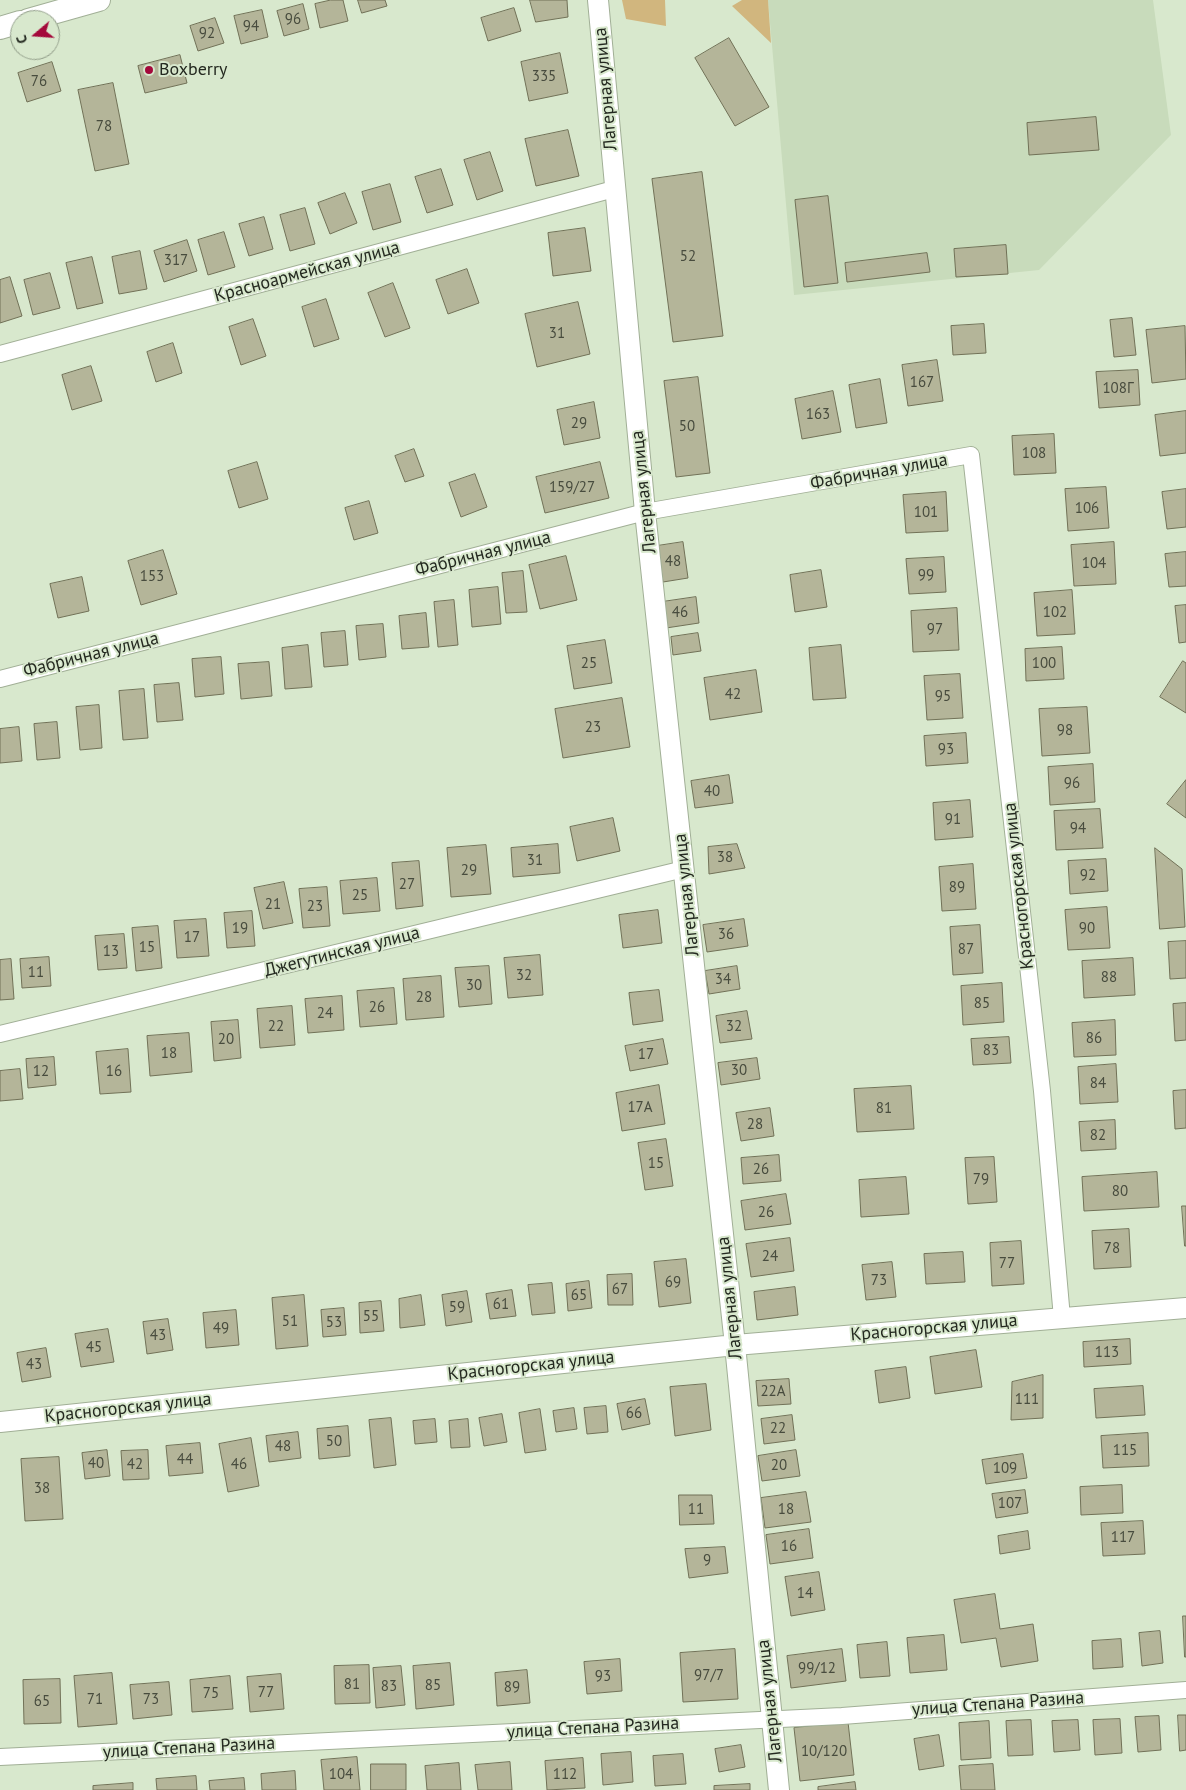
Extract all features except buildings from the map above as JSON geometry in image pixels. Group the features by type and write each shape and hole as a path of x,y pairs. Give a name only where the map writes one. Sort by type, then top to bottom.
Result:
{"main road":[{"path":"60,11 100,0"}],"street":[{"name":"Лагерная улица","path":"598,0 614,189 646,512 735,1345 779,1790"},
{"name":"Красноармейская улица","path":"0,354 614,189"},
{"name":"Фабричная улица","path":"0,679 646,512 971,455"},
{"name":"Красногорская улица","path":"971,455 1041,1081 1062,1318"},
{"name":"Джегутинская улица","path":"0,1034 684,869"},
{"name":"Красногорская улица","path":"0,1422 735,1345 1186,1308"},
{"name":"улица Степана Разина","path":"0,1757 842,1716 1186,1690"}],"shaded area":[{"path":"622,0 665,0 666,26 626,19"},
{"path":"742,0 768,0 771,43 732,6"},
{"path":"768,0 1153,0 1171,135 1039,270 794,295"}],"place":[{"name":"Boxberry","path":"149,70"}]}
